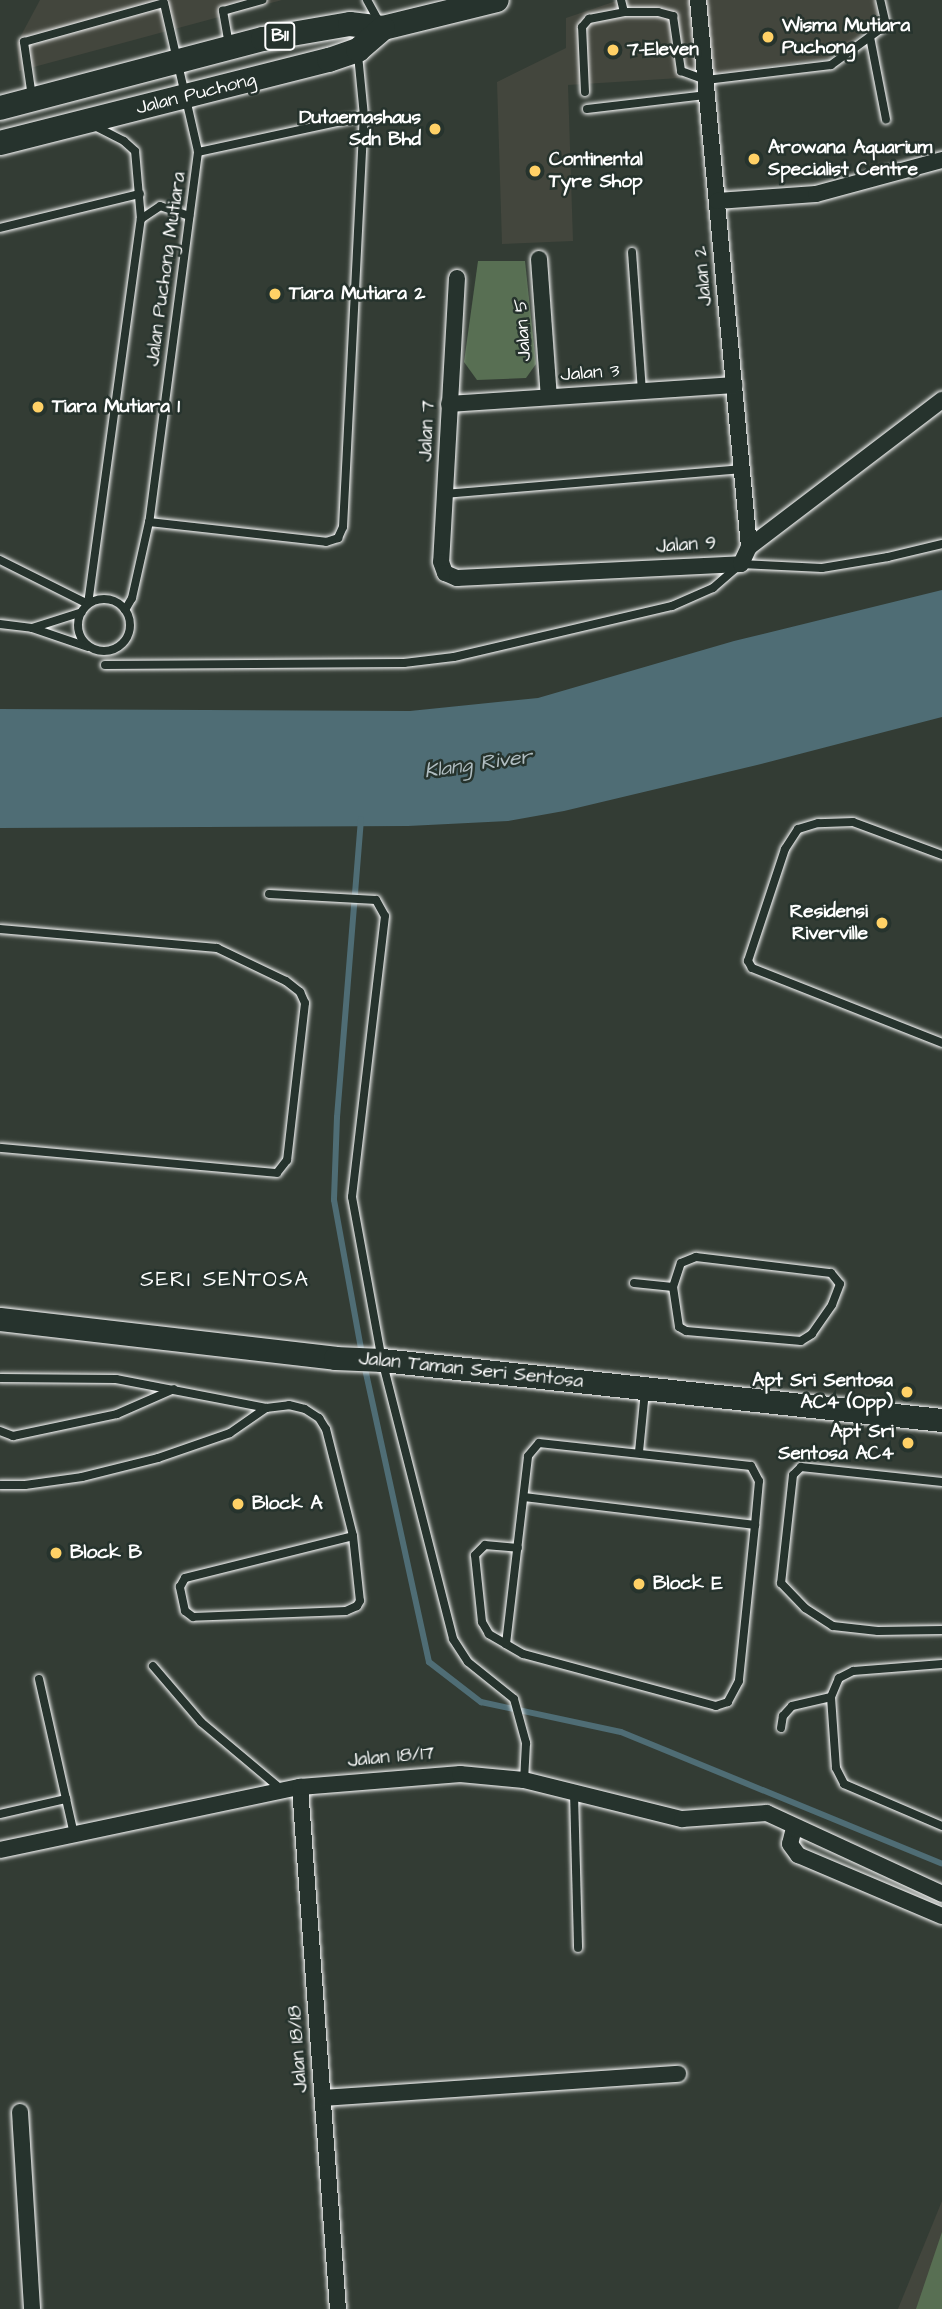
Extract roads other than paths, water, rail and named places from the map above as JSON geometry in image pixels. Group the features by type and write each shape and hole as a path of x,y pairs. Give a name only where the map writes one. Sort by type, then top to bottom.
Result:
{"main road":[{"name":"Jalan Puchong","path":"0,108 320,27 349,24 383,28 497,0"},
{"name":"Jalan Puchong","path":"0,143 186,97 358,50 383,28"},
{"name":"Jalan Taman Seri Sentosa","path":"0,1319 335,1358 382,1360 942,1420"}],"street":[{"name":"Jalan 2","path":"698,0 749,547"},
{"path":"717,201 816,194 942,160"},
{"name":"Jalan 5","path":"539,259 549,397"},
{"name":"Jalan 7","path":"457,278 441,562 445,573 457,578"},
{"name":"Jalan 3","path":"449,404 734,385"},
{"name":"Jalan 9","path":"457,578 741,564 749,547 891,442 942,400"},
{"name":"Jalan 18/17","path":"0,1850 300,1787 447,1774 524,1780 682,1819 767,1813 942,1894"},
{"name":"Jalan 18/18","path":"300,1787 338,2309"},
{"path":"789,1825 792,1850 805,1859 942,1916"},
{"path":"323,2098 678,2074"},
{"path":"20,2112 32,2309"}],"lane":[{"path":"230,48 223,11 262,0"},
{"path":"367,0 383,28"},
{"path":"621,0 624,12"},
{"path":"587,109 831,65 886,25 880,0"},
{"name":"Jalan Puchong Mutiara","path":"32,100 24,42 164,3 198,152 149,522 132,598 125,610"},
{"path":"585,92 582,27 589,19 624,12 658,12 673,16 681,71 706,88"},
{"path":"870,37 886,119"},
{"path":"149,522 326,542 338,538 343,527 364,116 358,50"},
{"path":"198,152 364,116"},
{"name":"Jalan Puchong Mutiara","path":"86,122 115,135 135,151 141,194 141,219 89,604"},
{"path":"0,229 141,194"},
{"path":"141,219 160,206 188,216"},
{"path":"632,252 642,391"},
{"path":"444,494 742,469"},
{"path":"105,664 404,663 454,657 672,606 713,588 741,564 822,568 888,558 942,544"},
{"path":"0,559 89,604"},
{"path":"0,624 32,628 90,648 110,651 126,639 130,619 125,610 108,600 89,604 82,612 32,628"},
{"path":"82,612 79,632 90,648"},
{"path":"942,855 853,822 818,823 797,829 785,849 748,961 752,968 942,1043"},
{"path":"269,894 376,900 385,916 352,1197 382,1360 453,1639 468,1662 514,1699 525,1730 524,1780"},
{"path":"0,929 217,948 286,981 300,992 305,1003 287,1160 277,1173 0,1148"},
{"path":"696,1257 831,1273 840,1284 812,1334 800,1341 686,1331 679,1327 673,1287 681,1263 696,1257"},
{"path":"634,1283 673,1287"},
{"path":"0,1378 116,1379 266,1408 289,1405 305,1409 319,1418 326,1429 353,1536 360,1601 357,1606 346,1611 193,1618 185,1611 180,1587 185,1578 353,1536"},
{"path":"639,1452 645,1388"},
{"path":"0,1431 13,1436 117,1414 174,1389"},
{"path":"0,1485 25,1485 82,1477 204,1445 230,1433 266,1408"},
{"path":"506,1644 518,1548 524,1497 528,1456 539,1443 751,1466 759,1481 739,1681 729,1702 716,1706 523,1654 506,1644 489,1634 482,1622 475,1555 485,1545 518,1548"},
{"path":"942,1482 801,1467 793,1475 781,1583 805,1608 833,1626 878,1632 942,1630"},
{"path":"524,1497 755,1525"},
{"path":"942,1664 853,1671 839,1678 831,1697 836,1768 844,1784 942,1826"},
{"path":"153,1666 201,1722 282,1791"},
{"path":"39,1679 74,1834"},
{"path":"781,1728 783,1716 792,1706 831,1697"},
{"path":"574,1793 578,1948"},
{"path":"0,1814 66,1799"}],"water":[{"name":"Klang River","path":"942,590 942,717 757,765 564,811 508,821 408,826 0,828 0,709 410,711 538,698 734,641"}],"waterway":[{"path":"361,819 337,1117 334,1200 362,1354"},
{"path":"364,1364 429,1662 481,1702 621,1732 941,1863"}],"place":[{"name":"Wisma Mutiara Puchong","path":"768,37"},
{"name":"7-Eleven","path":"613,50"},
{"name":"Dutaemashaus Sdn Bhd","path":"435,129"},
{"name":"Arowana Aquarium Specialist Centre","path":"754,159"},
{"name":"Continental Tyre Shop","path":"535,171"},
{"name":"Tiara Mutiara 2","path":"275,294"},
{"name":"Tiara Mutiara 1","path":"38,407"},
{"name":"Residensi Riverville","path":"882,923"},
{"name":"Apt Sri Sentosa AC4 (Opp)","path":"907,1392"},
{"name":"Apt Sri Sentosa AC4","path":"908,1443"},
{"name":"Block A","path":"238,1504"},
{"name":"Block B","path":"56,1553"},
{"name":"Block E","path":"639,1584"}],"district":[{"name":"SERI SENTOSA","path":"225,1280"}]}
